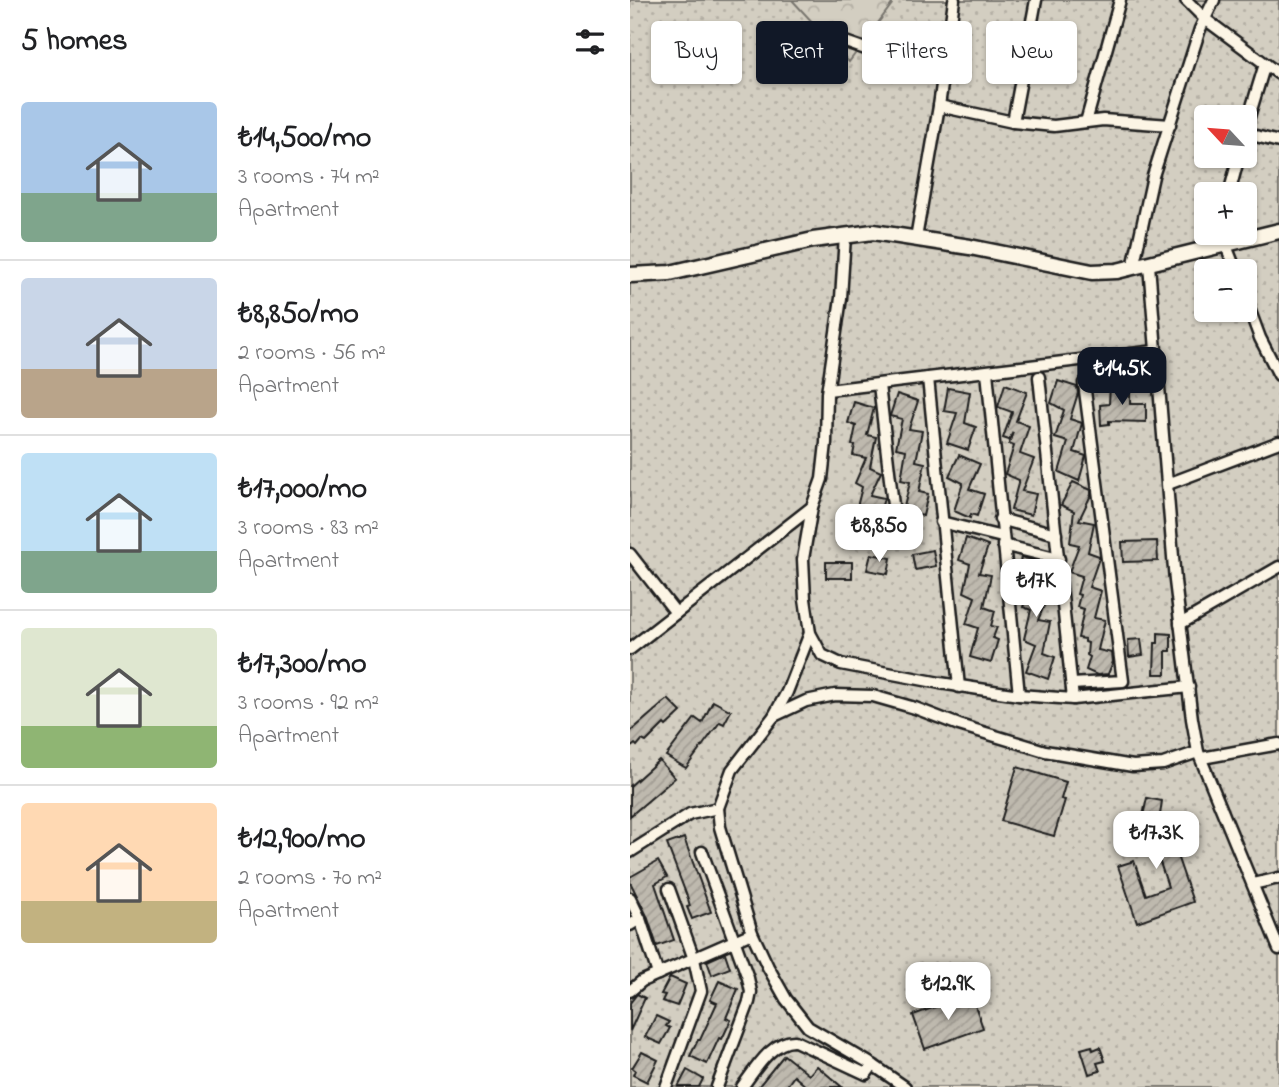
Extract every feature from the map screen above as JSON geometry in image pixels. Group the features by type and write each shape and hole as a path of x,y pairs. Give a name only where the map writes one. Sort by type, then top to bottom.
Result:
{"main road":[{"path":"1257,234 1279,231"},
{"path":"630,275 670,273 813,240 873,232 1038,259 1092,272 1149,265 1206,245"}],"street":[{"path":"951,21 954,0"},
{"path":"1013,122 1036,0"},
{"path":"1086,122 1120,0"},
{"path":"1186,0 1205,19 1279,74"},
{"path":"1133,268 1153,176 1205,19 1214,0"},
{"path":"1253,105 1265,64"},
{"path":"916,238 942,84"},
{"path":"939,106 1013,122 1054,126 1103,120 1170,125"},
{"path":"1257,136 1279,142"},
{"path":"845,236 841,298 828,390 822,479 812,507 803,559 810,633 822,655 841,664 959,687 1019,695 1073,699 1189,687"},
{"path":"1149,265 1180,624 1192,719 1200,755 1279,949"},
{"path":"1254,322 1279,375"},
{"path":"828,390 1156,351"},
{"path":"986,372 1019,695"},
{"path":"1040,377 1073,699"},
{"path":"928,378 959,687"},
{"path":"1072,684 1123,681 1084,383"},
{"path":"879,385 895,531"},
{"path":"1168,484 1279,442"},
{"path":"630,649 812,507"},
{"path":"1000,519 1056,534"},
{"path":"942,522 1059,559"},
{"path":"630,554 676,613"},
{"path":"1180,624 1279,566"},
{"path":"810,633 787,692 774,716 732,770 718,808 720,827 752,933 786,999 808,1027 905,1087"},
{"path":"774,716 806,701 835,695 873,696 1045,751 1133,766 1163,764 1200,755 1279,744"},
{"path":"630,852 690,814 718,808"},
{"path":"702,852 751,992 717,1087"},
{"path":"1253,884 1279,878"},
{"path":"666,1087 701,991 694,959 669,889"},
{"path":"630,898 640,919 658,975"},
{"path":"630,925 640,919"},
{"path":"630,991 642,981 752,933"},
{"path":"742,1087 780,1043 788,1041 795,1041 866,1074 873,1065"}],"green space":[{"path":"630,0 1279,0 1279,1087 630,1087"},
{"path":"792,0 891,0 892,4 879,21 862,21 862,44 849,62 848,21 811,21"}],"building":[{"path":"1140,360 1143,376 1127,379 1124,362"},
{"path":"1107,364 1107,383 1092,383 1092,366"},
{"path":"1058,381 1077,387 1078,393 1070,419 1082,423 1074,452 1086,456 1079,481 1059,472 1068,442 1055,438 1064,410 1051,403"},
{"path":"1005,384 1027,392 1016,421 1029,426 1020,454 1034,459 1022,491 1036,494 1031,515 1011,510 1019,480 1005,474 1014,446 1009,444 1013,432 1009,440 1003,438 1012,412 998,407"},
{"path":"1110,385 1130,385 1130,404 1146,404 1146,422 1109,421 1109,424 1101,425 1100,405 1109,404"},
{"path":"948,388 970,392 965,423 976,427 968,450 947,443 957,413 944,411"},
{"path":"897,394 918,401 909,429 922,431 916,461 925,463 919,492 928,494 923,516 903,511 910,482 901,480 906,450 896,448 902,419 890,416"},
{"path":"854,402 874,408 867,435 876,437 870,467 881,472 870,495 884,498 878,521 855,515 862,487 855,483 866,458 853,455 856,426 848,423"},
{"path":"959,455 980,464 969,489 984,494 977,516 971,514 970,518 954,511 963,483 949,476"},
{"path":"1073,482 1091,490 1079,520 1094,523 1088,552 1099,558 1089,587 1101,591 1094,618 1105,620 1098,650 1112,653 1113,662 1108,674 1097,675 1086,670 1090,657 1087,655 1088,643 1085,639 1078,638 1084,609 1077,607 1082,576 1069,572 1079,545 1070,543 1074,511 1061,505"},
{"path":"966,538 988,546 979,573 991,575 984,607 995,611 991,626 997,627 993,638 998,640 991,663 970,657 978,628 966,624 975,597 964,592 970,564 959,560"},
{"path":"1157,541 1158,561 1123,562 1122,542"},
{"path":"933,550 936,566 915,570 912,554"},
{"path":"871,554 891,558 888,574 867,570"},
{"path":"1021,557 1043,563 1036,589 1049,594 1038,620 1050,622 1044,653 1055,657 1048,679 1026,671 1036,644 1024,639 1031,610 1023,607 1026,599 1022,598 1030,579 1017,575"},
{"path":"826,562 852,562 852,578 826,578"},
{"path":"1158,633 1171,634 1171,651 1166,651 1166,674 1154,674"},
{"path":"1141,639 1143,655 1129,657 1128,640"},
{"path":"668,699 681,712 646,742 642,740 637,746 635,744 630,748 630,732"},
{"path":"713,701 731,711 724,724 720,722 686,768 666,756 695,718 702,723"},
{"path":"659,760 675,778 630,816 630,786"},
{"path":"1017,767 1066,782 1061,799 1065,800 1054,836 1001,821"},
{"path":"1147,798 1162,801 1159,822 1167,845 1174,847 1193,902 1137,922 1118,866 1134,861 1146,895 1168,887 1154,844 1137,842"},
{"path":"684,838 711,912 692,919 687,907 690,906 688,899 667,844"},
{"path":"658,861 667,877 655,884 674,940 657,946 630,877"},
{"path":"725,953 730,968 712,975 707,961"},
{"path":"670,977 686,984 677,1006 662,1001 665,995 661,994"},
{"path":"719,981 738,989 726,1018 731,1020 707,1064 690,1056 717,1003 710,1000"},
{"path":"637,994 645,998 630,1031 630,1003"},
{"path":"971,994 983,1028 925,1049 913,1015"},
{"path":"656,1016 669,1022 666,1026 670,1028 661,1044 645,1037"},
{"path":"1092,1046 1093,1050 1100,1047 1105,1061 1097,1063 1100,1071 1089,1074 1081,1049"},
{"path":"642,1052 658,1060 647,1082 633,1075 635,1070 632,1068"},
{"path":"784,1055 809,1075 817,1066 842,1087 807,1087 794,1076 786,1087 758,1087"},
{"path":"687,1070 703,1079 699,1087 678,1087"}]}
